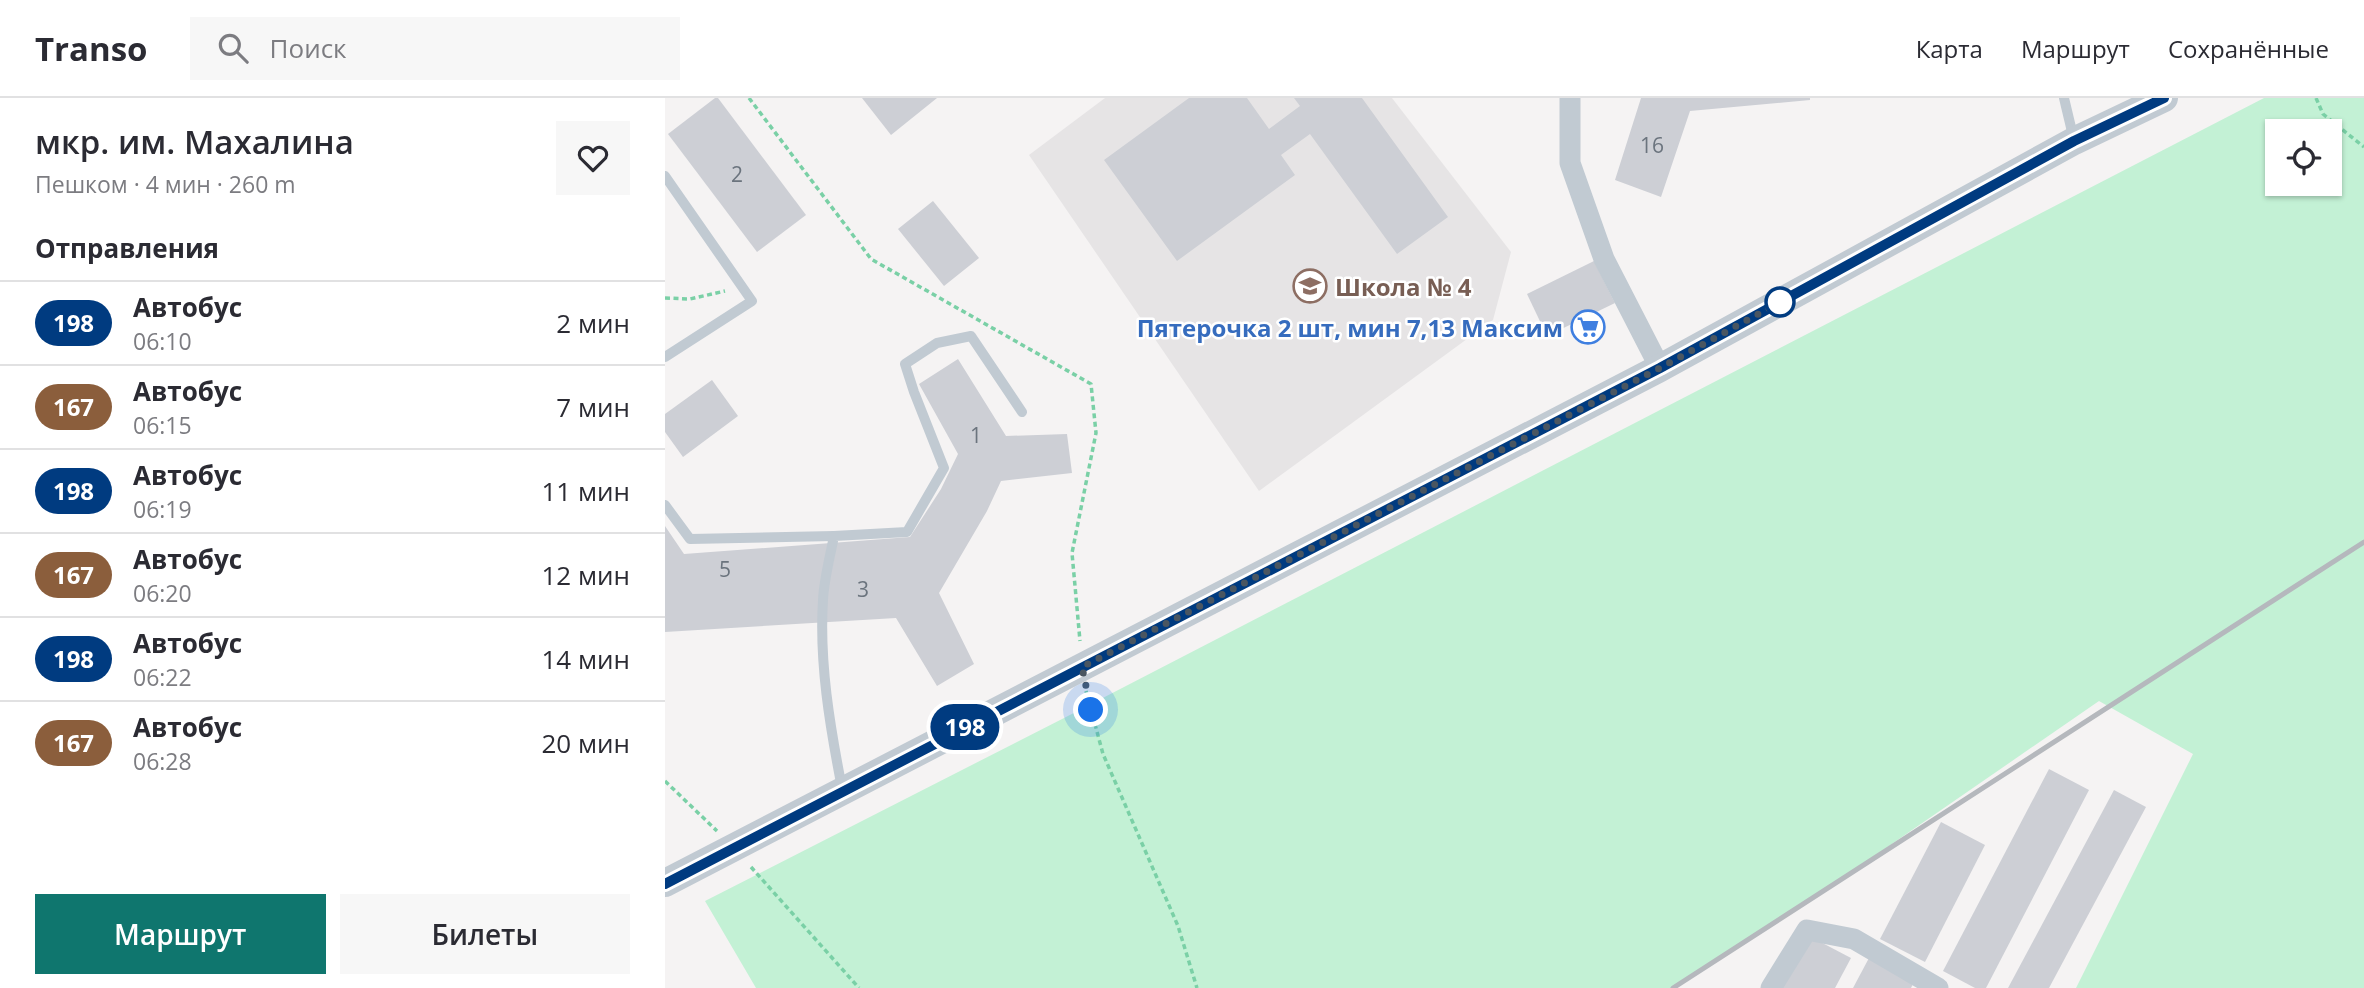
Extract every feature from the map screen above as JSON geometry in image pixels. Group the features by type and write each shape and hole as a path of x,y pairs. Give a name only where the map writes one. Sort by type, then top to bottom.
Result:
{"street":[{"path":"1570,98 1570,163 1604,259 1660,368"},
{"path":"665,884 1660,368 2074,141 2164,98"},
{"path":"1771,988 1807,930 1854,939 1938,988"}],"lane":[{"path":"2064,98 2074,141"},
{"path":"665,176 752,301 665,357"},
{"path":"665,505 690,539 907,532 944,468 905,364 937,343 971,336 1023,412"},
{"path":"834,536 823,598 822,634 831,734 843,791"}],"path":[{"path":"2316,98 2323,114 2364,147"},
{"path":"665,298 690,299 728,290 744,290"},
{"path":"1082,667 1085,689 1103,754 1178,926 1197,988"},
{"path":"665,781 734,847 859,988"}],"shaded area":[{"name":"Школа № 4","path":"1105,98 1392,98 1511,252 1493,320 1259,491 1029,155"}],"green space":[{"path":"2264,98 2364,98 2364,988 2076,988 2193,754 2099,701 1815,897 1673,988 756,988 705,901"}],"building":[{"path":"718,98 806,215 757,252 668,134"},
{"path":"862,98 937,98 891,135"},
{"path":"1189,98 1247,98 1269,129 1300,106 1294,98 1362,98 1448,217 1397,254 1310,134 1281,155 1295,175 1177,261 1104,160"},
{"path":"1641,98 1810,100 1690,111 1661,197 1615,180"},
{"path":"933,201 979,258 944,286 898,229"},
{"path":"1594,261 1615,303 1547,336 1527,294"},
{"path":"958,359 1006,436 1067,434 1072,473 1001,481 987,511 939,593 974,664 937,686 896,618 665,632 665,526 684,554 910,537 941,489 958,454 919,384"},
{"path":"712,380 738,416 683,457 665,432 665,414"},
{"path":"2049,769 2089,790 1986,988 1975,988 1943,971"},
{"path":"2114,790 2146,807 2049,988 2008,988"},
{"path":"1941,822 1985,845 1925,962 1880,939"},
{"path":"1809,936 1851,958 1835,988 1782,988"},
{"path":"1869,958 1914,982 1911,988 1853,988"}],"railway":[{"path":"1673,988 2364,542"}],"bus line":[{"name":"198","path":"665,884 1660,368 2074,141 2164,98"}],"place":[{"name":"Школа № 4","path":"1310,286"},
{"name":"Пятерочка 2 шт, мин 7,13 Максим","path":"1588,327"}],"route":[{"path":"1091,710 1082,667 1660,368 1782,301 1780,302"}]}
